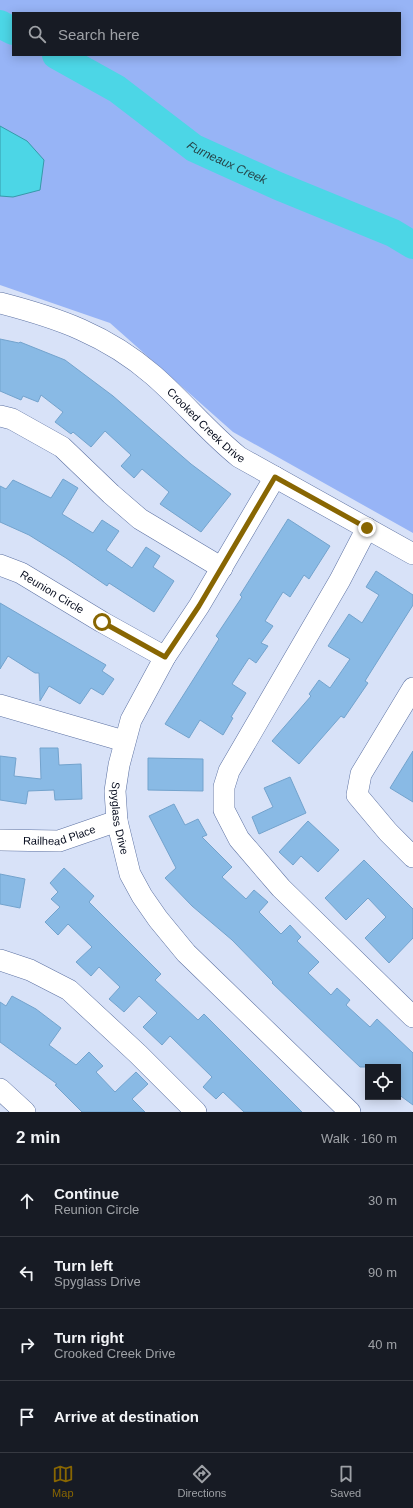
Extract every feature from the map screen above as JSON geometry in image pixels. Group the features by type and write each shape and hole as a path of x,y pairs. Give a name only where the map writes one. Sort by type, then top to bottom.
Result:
{"street":[{"name":"Crooked Creek Drive","path":"0,303 86,331 120,350 152,375 218,440 239,457 413,554"},
{"path":"0,416 12,419 62,446 111,494 140,519 222,568"},
{"name":"Spyglass Drive","path":"275,477 199,606 165,657 131,720 124,741 115,791 117,821 130,874 142,896 158,919 186,953 350,1112"},
{"path":"367,528 340,580 229,771 224,787 224,810 239,839 281,888 413,1017"},
{"name":"Reunion Circle","path":"0,565 22,573 102,622 165,657"},
{"path":"413,688 361,774 357,795 388,832 413,857"},
{"path":"0,705 124,741"},
{"name":"Railhead Place","path":"0,840 59,841 117,821"},
{"path":"0,960 30,970 69,990 138,1054 196,1112"},
{"path":"0,1089 25,1112"}],"shaded area":[{"path":"0,0 413,0 413,533 233,432 110,323 0,285"},
{"path":"0,126 27,141 44,160 40,190 13,197 0,196"}],"building":[{"path":"0,339 20,342 65,360 113,396 191,464 231,494 201,532 160,504 169,492 142,469 134,478 121,466 131,455 105,431 91,447 73,432 71,434 55,422 63,412 41,395 38,402 23,396 21,400 0,391"},
{"path":"63,479 78,488 62,514 93,533 102,520 119,531 106,550 132,568 146,547 160,556 153,567 174,581 154,612 109,583 107,586 29,535 0,522 0,486 6,489 13,480 51,498"},
{"path":"288,519 330,546 309,579 304,575 290,597 283,592 265,621 273,626 261,643 268,646 256,663 249,658 232,684 246,693 231,717 233,718 223,735 200,720 189,738 165,724 219,639 216,636 242,597 240,595"},
{"path":"376,571 413,595 413,605 365,681 368,683 344,718 341,716 299,764 272,741 311,696 309,694 319,680 330,688 350,659 328,646 349,614 362,623 379,595 366,587"},
{"path":"0,603 106,665 102,671 114,679 103,695 91,688 80,704 49,686 40,701 39,673 35,673 8,656 0,669"},
{"path":"40,748 58,748 59,765 81,764 82,799 55,800 54,790 28,791 26,804 0,800 0,756 16,758 14,776 41,779"},
{"path":"413,751 413,802 390,788"},
{"path":"148,758 203,759 203,791 148,790"},
{"path":"290,777 306,813 259,834 252,817 273,807 264,788"},
{"path":"174,804 185,825 198,819 207,835 202,837 232,867 222,877 246,899 254,890 268,902 259,912 281,934 290,925 301,937 297,941 319,962 308,973 331,995 337,988 350,1000 346,1005 370,1027 377,1019 413,1053 413,1105 401,1096 401,1064 365,1064 365,1067 360,1067 272,983 273,982 232,940 192,906 165,878 176,868 149,816"},
{"path":"308,821 339,850 318,872 301,856 293,865 279,852"},
{"path":"364,860 413,909 413,938 389,963 365,938 386,917 368,898 346,920 325,898"},
{"path":"64,868 94,896 89,902 161,974 155,980 198,1020 204,1014 302,1112 244,1112 223,1092 216,1099 203,1087 212,1077 170,1036 162,1045 143,1027 157,1013 139,996 124,1012 109,999 120,987 99,967 91,976 76,962 92,947 68,924 58,935 45,922 60,907 51,899 58,892 50,883"},
{"path":"0,874 25,879 20,908 0,904"},
{"path":"12,996 36,1009 61,1028 49,1045 76,1065 89,1052 103,1066 96,1072 115,1092 136,1072 148,1084 132,1099 145,1112 82,1112 55,1085 57,1084 0,1042 0,1002 6,1006"}],"waterway":[{"name":"Furneaux Creek","path":"0,24 12,30"},
{"name":"Furneaux Creek","path":"58,56 117,89 194,148 278,186 393,233 413,245"}],"route":[{"path":"102,622 165,657 199,606 275,477 367,528"}]}
